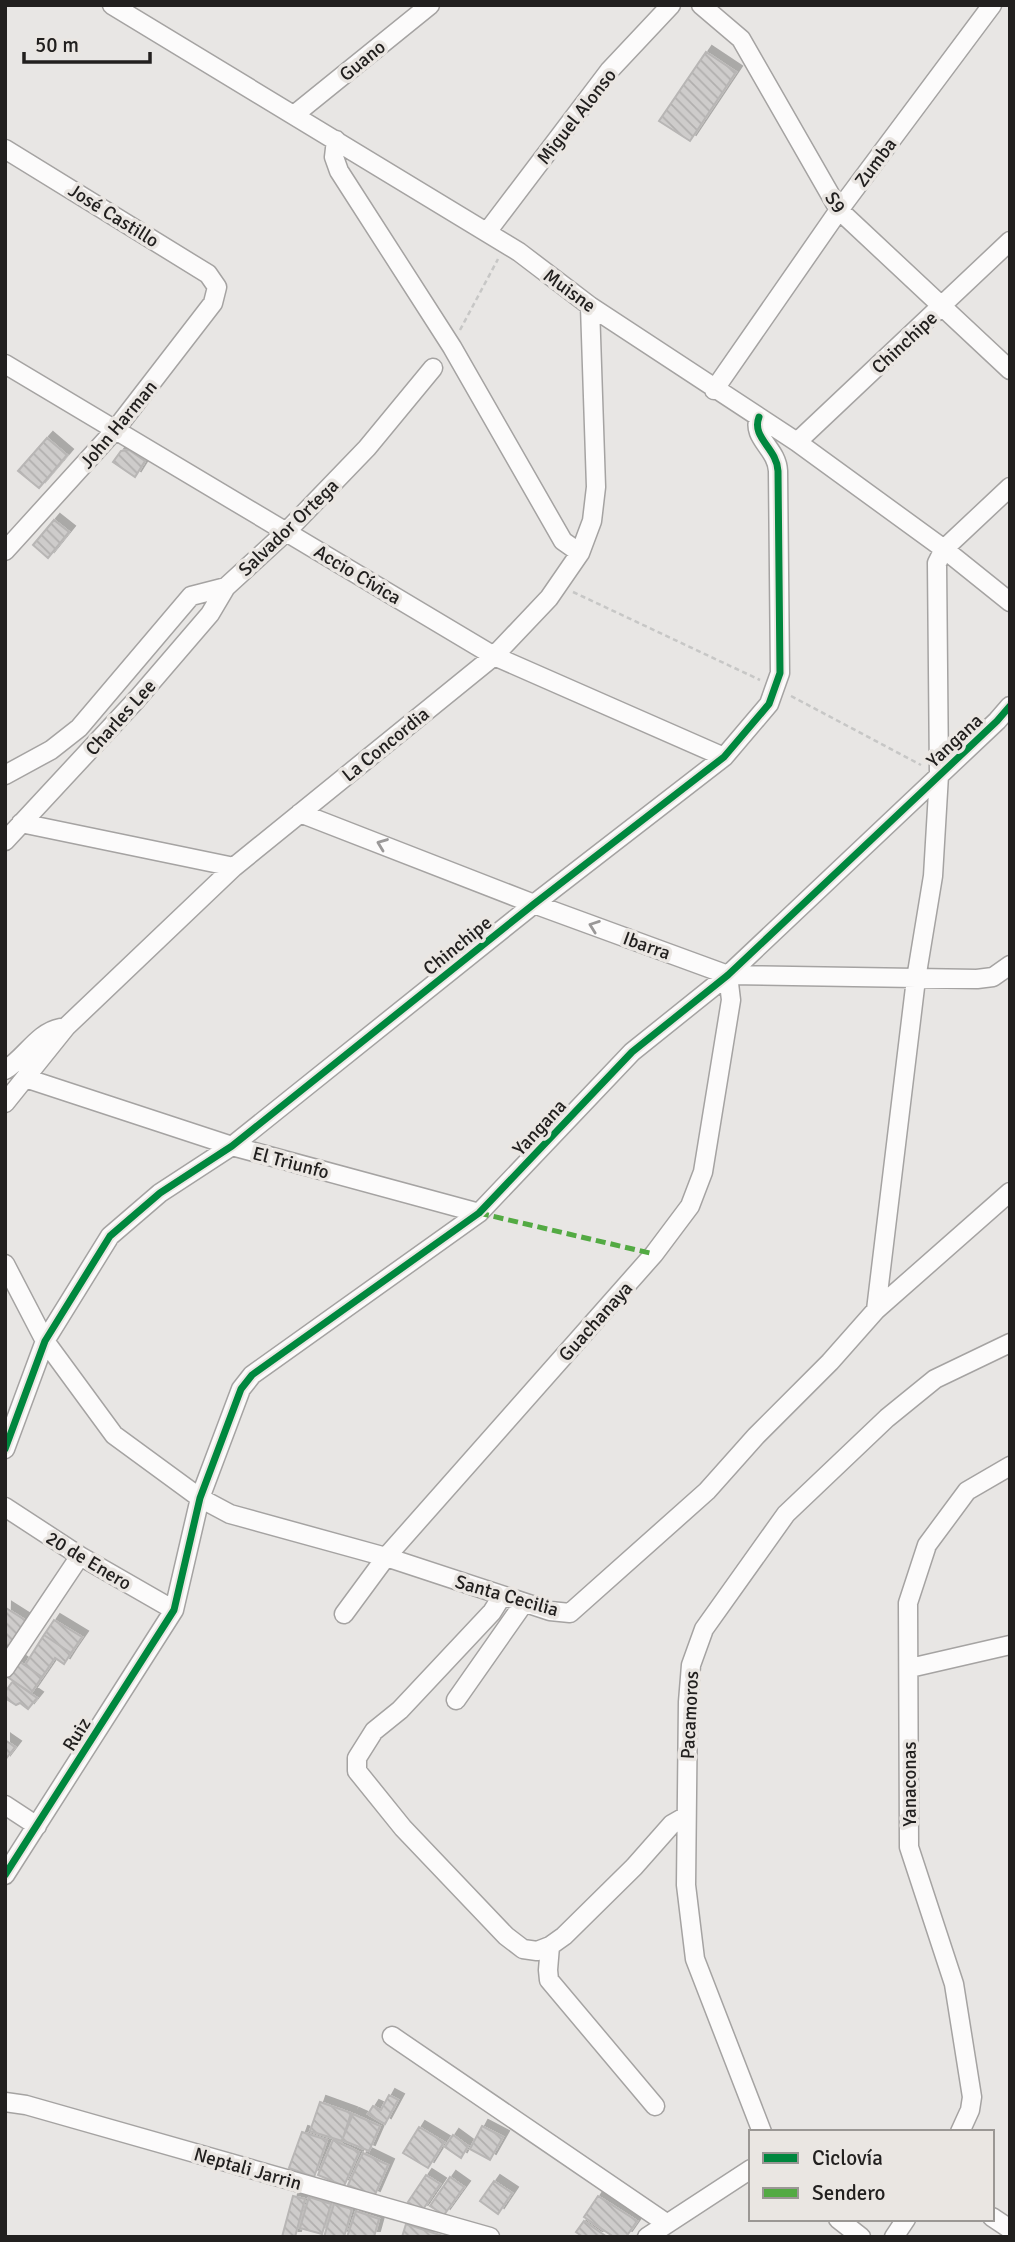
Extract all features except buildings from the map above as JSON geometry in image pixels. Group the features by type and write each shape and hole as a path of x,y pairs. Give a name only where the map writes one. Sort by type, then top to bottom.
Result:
{"street":[{"name":"Muisne","path":"112,5 506,243 590,306 714,390 797,442 944,549 1010,602"},
{"name":"Guano","path":"294,115 430,5"},
{"name":"Miguel Alonso","path":"487,232 609,71 671,5"},
{"name":"S9","path":"701,5 741,39 839,210 1010,370"},
{"name":"Zumba","path":"714,390 839,210 992,5"},
{"path":"336,140 334,157 339,171 452,347 563,541 580,553"},
{"name":"José Castillo","path":"5,149 208,274 217,287"},
{"name":"Chinchipe","path":"797,442 1010,241"},
{"name":"John Harman","path":"5,551 115,430 213,303 217,287"},
{"name":"La Concordia","path":"5,1103 66,1027 234,867 494,656 549,598 580,553 592,522 596,487 590,306"},
{"name":"Accio Cívica","path":"5,363 494,656 724,757"},
{"name":"Salvador Ortega","path":"5,775 51,750 79,728 191,596 226,587 287,531 367,448 433,368"},
{"name":"Chinchipe","path":"5,1449 45,1341 110,1236 160,1193 232,1146 534,904 724,757 769,704 780,673 777,460 758,433 756,426 760,417"},
{"path":"876,1311 916,979 933,877 939,775 937,564 944,549 1010,487"},
{"name":"Charles Lee","path":"5,841 137,699 210,614 226,587"},
{"name":"Yangana","path":"174,1610 200,1498 241,1389 252,1376 479,1213 632,1052 727,975 998,721 1010,706"},
{"name":"Ibarra","path":"300,813 727,975 977,979 993,977 1010,965"},
{"path":"22,823 234,867"},
{"name":"Guachanaya","path":"344,1614 386,1557 654,1254 690,1206 703,1172 708,1146 731,1000 727,975"},
{"path":"5,1070 54,1029 66,1027"},
{"name":"El Triunfo","path":"25,1078 232,1146 479,1213"},
{"name":"Santa Cecilia","path":"5,1264 45,1341 114,1435 200,1498 230,1514 386,1557 550,1611 570,1613 707,1491 876,1311 1010,1192"},
{"name":"Pacamoros","path":"761,2130 695,1959 686,1885 688,1702 691,1665 704,1629 786,1514 887,1418 935,1379 1010,1343"},
{"name":"Yanaconas","path":"961,2130 972,2098 954,1984 909,1847 908,1602 927,1545 967,1491 1010,1466"},
{"name":"20 de Enero","path":"5,1507 80,1556 174,1610"},
{"path":"5,1668 80,1556"},
{"path":"502,1596 492,1612 400,1710 374,1731 357,1758 357,1771 403,1828 506,1936 523,1949 537,1951 564,1936 634,1867 672,1824 686,1816"},
{"path":"456,1700 524,1603"},
{"name":"Ruiz","path":"5,1875 174,1610"},
{"path":"910,1668 1010,1645"},
{"path":"5,1805 37,1826"},
{"path":"550,1946 549,1980 655,2106"},
{"path":"392,2036 666,2223"},
{"name":"Neptali Jarrin","path":"5,2102 26,2105 478,2235"},
{"path":"647,2237 749,2170"},
{"path":"994,2218 1010,2229"},
{"path":"841,2221 861,2237"},
{"path":"894,2237 905,2221"}],"path":[{"path":"452,347 506,243"},
{"path":"558,585 776,688 939,775"}],"marked path":[{"path":"479,1213 654,1254"}],"cycle path":[{"path":"5,1449 45,1341 110,1236 160,1193 232,1146 534,904 724,757 769,704 780,673 778,471 777,463 758,431 759,417"},
{"path":"5,1875 174,1610 200,1498 241,1389 252,1375 479,1213 632,1052 728,975 1010,706"}]}
